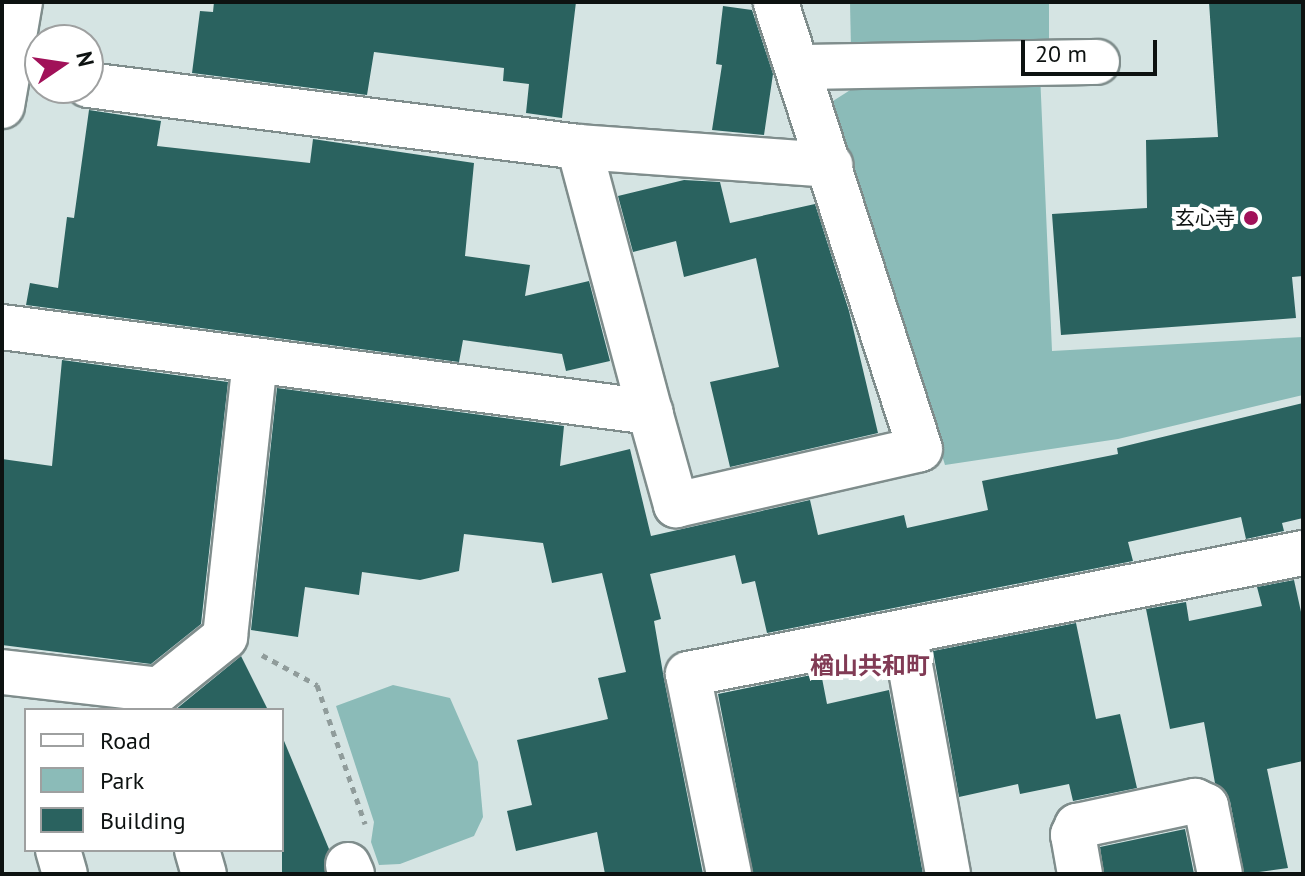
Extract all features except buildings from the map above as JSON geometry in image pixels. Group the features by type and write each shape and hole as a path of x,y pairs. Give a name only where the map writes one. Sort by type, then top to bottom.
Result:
{"street":[{"path":"13,83 20,2"},
{"path":"579,147 676,505 920,449 776,2"},
{"path":"798,67 1097,62"},
{"path":"104,87 579,147 830,165"},
{"path":"2,327 255,363 650,412"},
{"path":"2,672 151,699 225,637 255,363"},
{"path":"729,874 688,674 1303,553"},
{"path":"904,632 948,874"},
{"path":"1080,874 1073,835 1077,826 1195,801 1206,806 1220,874"},
{"path":"59,852 65,874"},
{"path":"198,852 204,874"}],"path":[{"path":"225,637 317,685 366,827 350,869"}],"green space":[{"path":"850,2 1049,2 1049,48 851,49"},
{"path":"877,73 1040,73 1052,351 1303,337 1303,395 1118,439 945,465 833,101"},
{"path":"393,685 450,698 478,762 483,817 474,836 400,864 379,865 371,842 374,822 336,706"}],"place":[{"name":"玄心寺","path":"1251,218"}],"district":[{"name":"楢山共和町","path":"870,666"}]}
